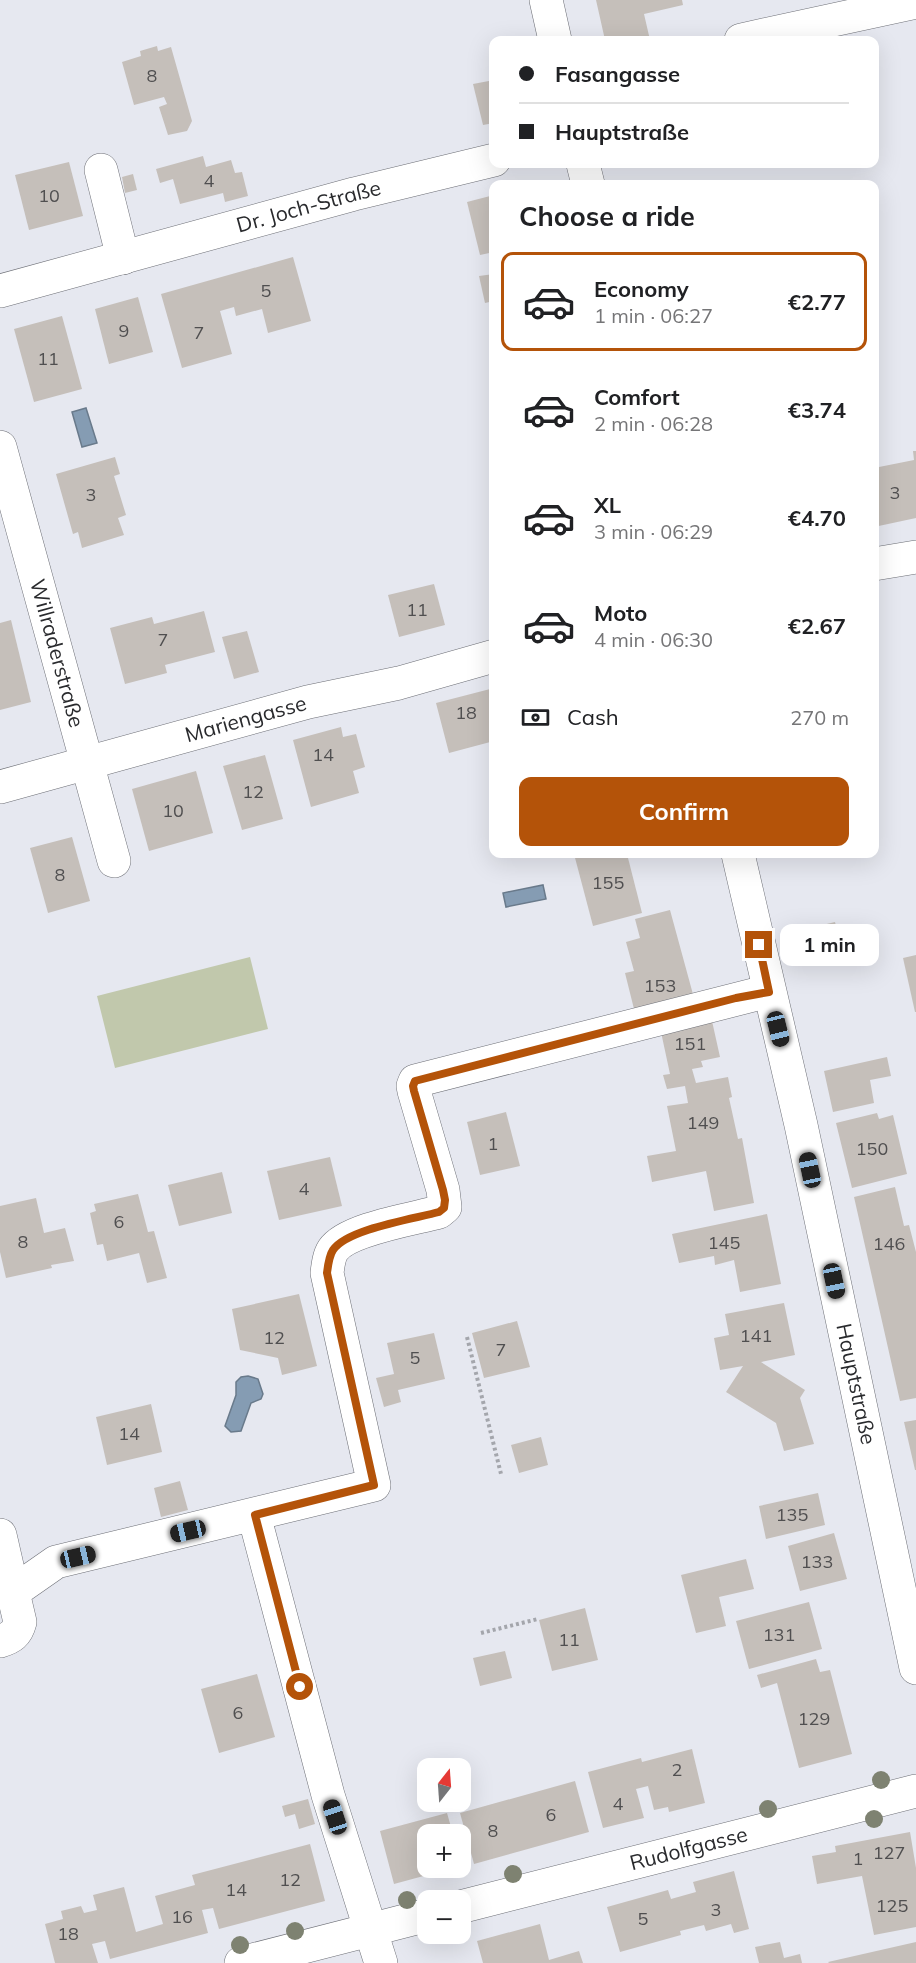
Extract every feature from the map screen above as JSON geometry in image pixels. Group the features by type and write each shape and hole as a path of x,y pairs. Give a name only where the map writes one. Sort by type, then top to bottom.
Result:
{"street":[{"path":"546,0 554,36"},
{"path":"759,36 916,2"},
{"name":"Dr. Joch-Straße","path":"0,291 354,194 489,161"},
{"path":"101,170 123,258"},
{"name":"Willraderstraße","path":"0,447 114,861"},
{"path":"879,563 916,557"},
{"name":"Mariengasse","path":"0,787 308,702 399,682 489,657"},
{"name":"Hauptstraße","path":"739,858 801,1125 916,1668"},
{"path":"13,1592 56,1562 374,1485 327,1273 328,1263 333,1249 355,1233 439,1212 444,1208 443,1190 414,1091 415,1081 736,998 769,992"},
{"path":"255,1515 328,1795 381,1963"},
{"path":"0,1535 20,1622 17,1632 10,1638 0,1641"},
{"name":"Rudolfgasse","path":"471,1904 916,1791"},
{"path":"241,1963 417,1918"}],"path":[{"path":"467,1337 501,1474"},
{"path":"481,1633 538,1619"}],"green space":[{"path":"250,957 268,1029 115,1068 97,996"}],"water":[{"path":"86,408 97,443 82,447 72,412"},
{"path":"543,885 546,899 506,907 503,893"},
{"path":"248,1376 258,1379 263,1394 261,1399 251,1403 241,1431 231,1432 225,1426 236,1395 236,1382 241,1377"}],"building":[{"path":"596,0 682,0 683,5 644,14 649,36 604,36"},
{"path":"157,46 158,51 171,47 192,121 187,131 168,135 159,107 167,104 164,97 134,105 122,62 141,56 140,51"},
{"path":"489,81 489,124 483,125 473,84"},
{"path":"203,156 206,167 231,160 235,173 242,172 248,196 225,202 223,193 180,204 173,179 160,183 156,169"},
{"path":"69,162 83,216 29,230 15,175"},
{"path":"133,174 137,190 125,193 122,177"},
{"path":"489,196 489,253 480,255 467,202"},
{"path":"293,257 311,321 268,333 262,309 236,316 234,307 220,311 232,354 182,368 161,294"},
{"path":"489,275 489,302 485,303 479,276"},
{"path":"138,297 153,352 109,364 95,309"},
{"path":"62,316 82,389 34,402 14,329"},
{"path":"913,451 916,451 916,518 879,526 879,467 914,460"},
{"path":"115,457 120,474 114,476 126,515 118,518 124,535 82,548 78,532 73,534 56,474"},
{"path":"434,584 445,625 399,637 388,595"},
{"path":"204,611 215,652 165,665 167,673 125,684 110,628 152,617 154,624"},
{"path":"11,620 31,702 0,710 0,623"},
{"path":"247,631 259,672 234,679 222,637"},
{"path":"489,689 489,742 449,753 436,703"},
{"path":"341,727 343,737 356,734 365,767 353,771 359,793 311,807 293,740"},
{"path":"265,755 283,819 242,830 223,766"},
{"path":"196,771 213,833 149,851 132,789"},
{"path":"72,837 90,901 48,913 30,848"},
{"path":"575,858 628,858 642,913 593,926"},
{"path":"670,910 694,998 635,1013 625,973 634,971 626,942 640,938 635,919"},
{"path":"835,922 844,955 801,966 793,932"},
{"path":"916,955 916,1012 915,1012 903,958"},
{"path":"712,1021 720,1057 701,1061 703,1067 692,1069 696,1083 728,1077 732,1097 729,1098 738,1139 742,1138 754,1203 714,1211 706,1171 652,1182 647,1156 676,1151 667,1106 688,1103 685,1086 667,1089 663,1075 670,1074 661,1032"},
{"path":"887,1057 891,1076 870,1080 874,1103 833,1112 824,1071"},
{"path":"506,1112 520,1166 480,1175 467,1122"},
{"path":"877,1113 879,1119 893,1115 907,1174 852,1188 836,1123"},
{"path":"330,1157 342,1206 279,1220 267,1171"},
{"path":"222,1172 232,1213 179,1226 168,1185"},
{"path":"895,1187 904,1226 909,1225 916,1252 916,1398 900,1401 854,1197"},
{"path":"138,1194 148,1232 154,1231 167,1278 147,1283 139,1253 107,1261 103,1244 97,1245 90,1213 96,1211 94,1204"},
{"path":"36,1198 44,1233 65,1228 74,1261 6,1278 0,1252 0,1206"},
{"path":"767,1214 781,1284 740,1292 734,1260 715,1265 714,1256 679,1263 672,1234"},
{"path":"299,1294 317,1366 282,1375 278,1358 240,1350 232,1309"},
{"path":"784,1303 795,1355 761,1362 805,1390 800,1398 814,1444 784,1451 776,1423 726,1392 743,1366 720,1370 714,1338 729,1335 725,1314"},
{"path":"517,1321 530,1367 484,1378 472,1333"},
{"path":"434,1333 445,1379 398,1390 401,1402 384,1407 376,1378 394,1374 387,1343"},
{"path":"151,1404 162,1452 107,1465 96,1417"},
{"path":"916,1420 916,1470 915,1470 904,1422"},
{"path":"541,1437 548,1465 519,1473 511,1445"},
{"path":"180,1481 188,1510 161,1517 154,1488"},
{"path":"818,1493 825,1525 766,1539 759,1506"},
{"path":"834,1533 847,1579 800,1591 788,1546"},
{"path":"746,1559 754,1589 719,1597 726,1626 696,1633 681,1575"},
{"path":"809,1602 822,1649 749,1669 736,1621"},
{"path":"585,1608 598,1660 552,1671 539,1620"},
{"path":"505,1651 512,1678 480,1686 473,1658"},
{"path":"816,1659 820,1672 830,1670 852,1754 799,1768 777,1683 761,1688 757,1675"},
{"path":"257,1674 275,1737 219,1753 201,1689"},
{"path":"692,1749 705,1803 669,1812 668,1807 654,1810 648,1786 636,1789 644,1818 603,1828 588,1772 641,1758 642,1762"},
{"path":"575,1781 589,1832 474,1864 471,1853 471,1824 463,1824 460,1813 471,1812 471,1810"},
{"path":"308,1799 315,1824 299,1829 295,1814 285,1817 282,1806"},
{"path":"447,1813 450,1824 417,1824 417,1878 394,1884 380,1831"},
{"path":"910,1832 916,1868 916,1927 874,1935 862,1876 817,1884 812,1856 836,1852 835,1846"},
{"path":"310,1844 325,1901 219,1929 213,1908 202,1910 208,1933 110,1959 105,1941 92,1944 98,1963 55,1963 45,1924 63,1919 61,1911 81,1906 84,1913 97,1910 93,1895 124,1887 136,1932 163,1924 155,1896 195,1885 192,1875"},
{"path":"734,1871 749,1929 734,1933 731,1924 706,1931 704,1925 680,1931 681,1935 620,1952 607,1907 668,1890 671,1899 696,1892 693,1882"},
{"path":"540,1924 549,1960 579,1951 583,1963 483,1963 477,1941"},
{"path":"780,1942 784,1958 800,1954 802,1963 759,1963 755,1947"},
{"path":"916,1942 916,1963 828,1962"}],"route":[{"path":"300,1687 255,1515 374,1485 327,1273 328,1263 333,1249 355,1233 439,1212 444,1208 443,1190 414,1091 415,1081 736,998 769,992 759,945"}]}
